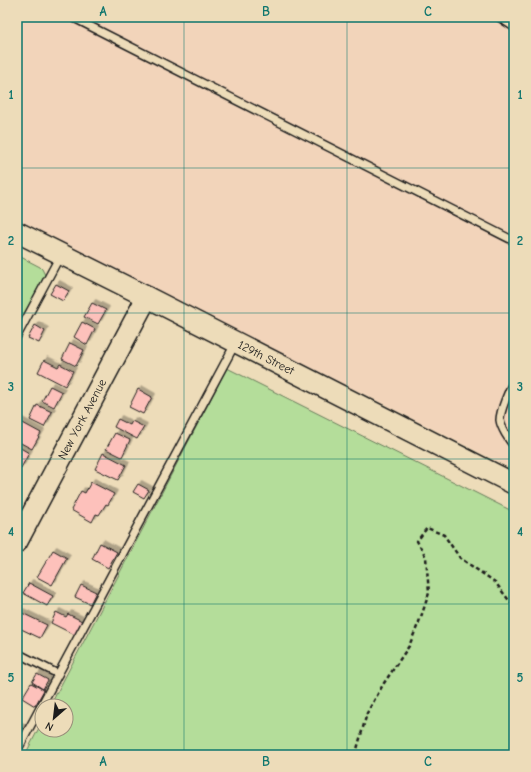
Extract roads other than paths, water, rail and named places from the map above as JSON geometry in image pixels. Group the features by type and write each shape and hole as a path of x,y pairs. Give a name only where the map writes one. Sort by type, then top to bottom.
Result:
{"main road":[{"name":"129th Street","path":"17,232 514,484"},
{"name":"New York Avenue","path":"17,542 147,297"}],"lane":[{"path":"72,17 514,241"},
{"path":"498,17 514,27"},
{"path":"17,336 61,254"},
{"path":"17,751 236,342"},
{"path":"514,381 503,408 500,421 506,435 514,446"},
{"path":"17,653 58,674"}]}
